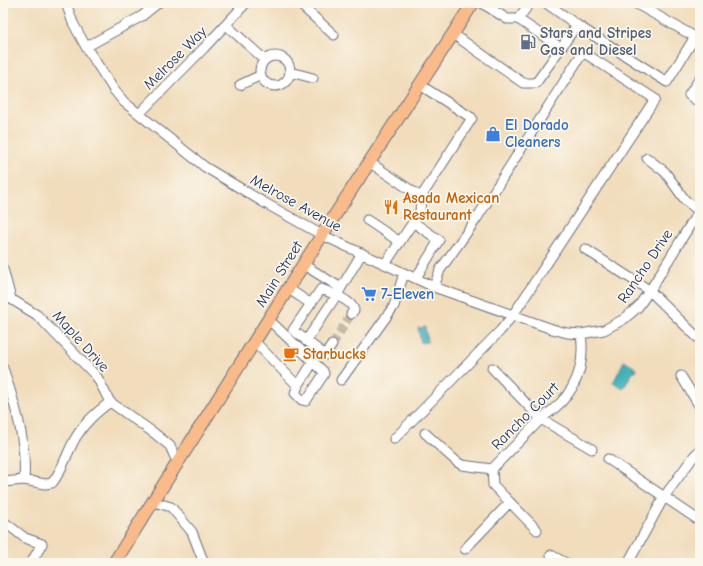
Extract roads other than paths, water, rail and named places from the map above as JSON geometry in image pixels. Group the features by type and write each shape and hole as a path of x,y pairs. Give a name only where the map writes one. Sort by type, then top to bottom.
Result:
{"main road":[{"name":"Main Street","path":"114,563 322,235 473,3"}],"street":[{"name":"Melrose Avenue","path":"66,3 73,23 86,47 109,84 124,102 205,167 322,235 434,287 567,333 581,334"},
{"path":"86,47 142,16 158,3"},
{"name":"Melrose Way","path":"138,114 246,3"},
{"path":"297,3 334,35"},
{"path":"482,3 507,19 518,19 561,48"},
{"path":"518,19 530,3"},
{"path":"546,3 667,82 695,37 635,3"},
{"path":"226,25 265,60"},
{"path":"453,34 523,83 536,83 578,25"},
{"path":"394,439 500,331 513,315 656,99 583,52 475,221 440,270 434,287"},
{"path":"280,56 288,62 290,72 287,81 279,86 270,85 266,83 261,75 261,67 265,60 269,57 280,56"},
{"path":"290,72 313,78"},
{"path":"240,85 261,75"},
{"path":"700,78 689,95 700,103"},
{"path":"385,264 420,212 421,197 472,118 420,85"},
{"path":"648,158 665,172 685,200 700,210"},
{"path":"369,162 421,197"},
{"name":"Rancho Drive","path":"581,334 604,330 624,319 638,307 700,210"},
{"path":"367,220 400,242"},
{"path":"413,222 439,240 416,278"},
{"path":"585,249 649,290 697,337"},
{"path":"306,341 362,253"},
{"path":"304,265 339,291 354,307 351,314"},
{"name":"Maple Drive","path":"3,269 11,299 37,315 97,377 110,402 154,432 170,446 178,464"},
{"path":"341,380 394,306 404,273"},
{"path":"289,289 311,304"},
{"path":"332,345 325,355 294,330 321,289 339,291"},
{"path":"269,320 323,371 324,374 306,401 302,400 295,393 313,362"},
{"name":"Rancho Court","path":"492,469 571,391 577,380 582,359 583,348 581,334"},
{"path":"255,342 298,386"},
{"path":"3,368 20,424 25,469 24,480"},
{"path":"492,368 541,419 592,449"},
{"path":"681,376 700,407"},
{"path":"3,482 24,480 46,484 52,483 76,437 89,418 110,402"},
{"path":"425,432 462,465 492,469 493,485 537,530"},
{"path":"628,563 664,497 700,450"},
{"path":"608,459 700,521"},
{"path":"154,502 171,507 192,532 204,563"},
{"path":"465,549 509,503"},
{"path":"3,521 25,538 42,544 31,563"},
{"path":"551,555 566,563"}],"water":[{"path":"425,327 428,342 421,343 418,328"},
{"path":"624,361 637,369 634,371 623,389 613,383"}],"tunnel":[{"path":"332,345 351,314"}],"place":[{"name":"Stars and Stripes Gas and Diesel","path":"528,42"},
{"name":"El Dorado Cleaners","path":"493,134"},
{"name":"Asada Mexican Restaurant","path":"391,207"},
{"name":"7-Eleven","path":"369,294"},
{"name":"Starbucks","path":"291,354"}]}
